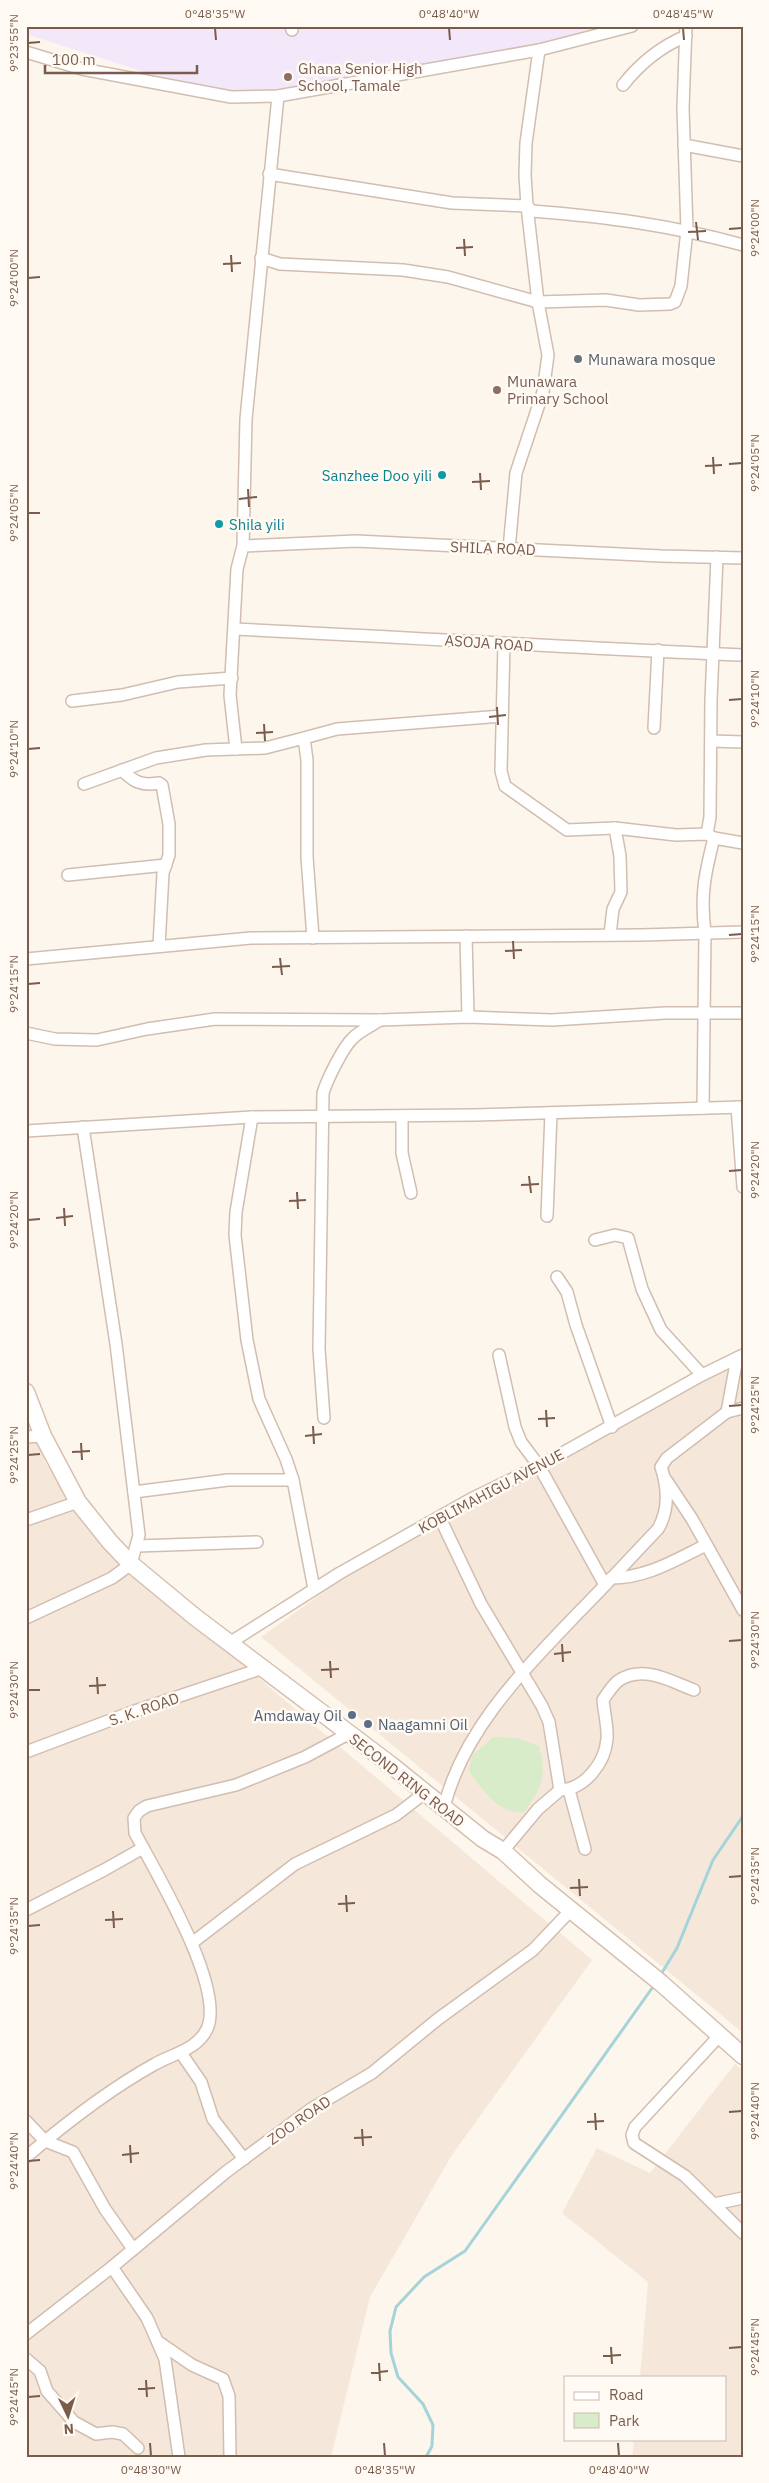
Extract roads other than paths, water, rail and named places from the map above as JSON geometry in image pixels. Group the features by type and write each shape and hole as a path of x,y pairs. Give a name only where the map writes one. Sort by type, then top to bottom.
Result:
{"street":[{"path":"26,52 82,69 231,97 278,96 539,50 632,26"},
{"path":"623,85 637,67 686,31"},
{"path":"261,258 280,264 396,269 448,276 538,302 606,300 639,305 670,304 675,302 681,286 686,230 684,145 686,31"},
{"path":"509,549 516,473 546,380 548,355 538,302 526,206 526,143 539,50"},
{"path":"236,749 230,695 237,570 243,546 246,418 278,96"},
{"path":"684,145 743,156"},
{"path":"269,174 452,203 526,206 532,211 594,216 686,230 743,245"},
{"name":"SHILA ROAD","path":"243,546 356,541 743,558"},
{"path":"703,1108 705,932 701,908 710,836 713,654 717,557"},
{"name":"ASOJA ROAD","path":"235,629 743,656"},
{"path":"504,643 501,771 506,786 567,830 615,828 710,836 743,843"},
{"path":"654,728 658,650"},
{"path":"72,701 122,695 178,682 232,678"},
{"path":"84,784 166,756 206,750 265,748 337,729 502,716"},
{"path":"304,738 307,760 307,857 313,938"},
{"path":"711,741 743,742"},
{"path":"122,770 134,782 142,784 159,783 162,785 169,824 170,855 163,872 159,946"},
{"path":"610,934 613,909 621,892 620,856 615,828"},
{"path":"68,875 166,865"},
{"path":"26,959 251,938 743,932"},
{"path":"466,936 468,1017"},
{"path":"26,1033 55,1039 97,1040 148,1029 215,1019 380,1020 468,1017 552,1020 743,1013"},
{"path":"324,1418 319,1350 319,1246 323,1163 321,1117 323,1093 329,1075 353,1037 380,1020"},
{"path":"26,1131 252,1117 551,1113 740,1107 743,1187"},
{"path":"548,1216 551,1113"},
{"path":"402,1116 402,1154 411,1193"},
{"path":"252,1117 236,1212 235,1235 247,1340 259,1399 286,1459 293,1480 314,1589"},
{"path":"26,1618 112,1578 131,1564 139,1535 116,1344 83,1127"},
{"path":"595,1240 616,1235 628,1238 642,1289 660,1330 702,1375"},
{"path":"557,1277 567,1292 576,1325 612,1427"},
{"path":"499,1355 515,1427 521,1442 539,1466 608,1582"},
{"path":"727,1412 740,1357"},
{"name":"KOBLIMAHIGU AVENUE","path":"237,1638 314,1589 470,1499 539,1466 612,1427 702,1375 740,1357"},
{"name":"SECOND RING ROAD","path":"26,1392 43,1436 78,1502 110,1542 131,1564 195,1617 237,1638 263,1668 426,1792 483,1839 503,1851 540,1885 661,1983 743,2056"},
{"path":"743,1408 727,1412 667,1458 661,1467 665,1478 743,1610"},
{"path":"26,1437 43,1436"},
{"path":"444,1807 452,1780 472,1739 522,1671 658,1529 664,1519 666,1505 665,1478"},
{"path":"134,1492 228,1480 293,1480"},
{"path":"26,1520 78,1502"},
{"path":"440,1518 481,1604 542,1706 548,1722 565,1790 584,1849"},
{"path":"137,1546 257,1542"},
{"path":"608,1582 649,1573 706,1545"},
{"name":"S. K. ROAD","path":"26,1752 132,1712 263,1668"},
{"path":"503,1851 538,1808 590,1776 603,1756 607,1738 603,1700 617,1682 637,1673 653,1674 694,1690"},
{"path":"26,2157 73,2117 119,2084 158,2062 181,2053 199,2040 207,2028 209,2017 206,1985 192,1943 135,1833 134,1818 139,1811 147,1806 236,1785 305,1757 348,1734"},
{"path":"192,1943 295,1864 396,1815 426,1792"},
{"path":"26,1910 143,1848"},
{"name":"ZOO ROAD","path":"26,2334 112,2267 244,2158 311,2110 372,2073 430,2024 532,1950 572,1909"},
{"path":"720,2036 635,2127 632,2135 634,2143 678,2171 743,2233"},
{"path":"181,2053 199,2079 213,2118 244,2158"},
{"path":"26,2121 45,2141 74,2152 105,2209 133,2249"},
{"path":"714,2204 743,2198"},
{"path":"112,2267 147,2318 160,2343 165,2359 179,2457"},
{"path":"160,2343 192,2365 223,2379 229,2396 230,2457"},
{"path":"26,2359 40,2371 47,2391 74,2422 96,2434 112,2432 123,2434 138,2448"}],"waterway":[{"path":"660,1976 677,1948 713,1860 743,1816"},
{"path":"426,2457 432,2446 433,2425 423,2404 398,2377 391,2353 390,2331 396,2307 424,2277 465,2251 655,1984"}],"place":[{"name":"Ghana Senior High School, Tamale","path":"288,77"},
{"name":"Munawara mosque","path":"578,359"},
{"name":"Munawara Primary School","path":"497,390"},
{"name":"Sanzhee Doo yili","path":"442,475"},
{"name":"Shila yili","path":"219,524"},
{"name":"Amdaway Oil","path":"352,1715"},
{"name":"Naagamni Oil","path":"368,1724"}]}
